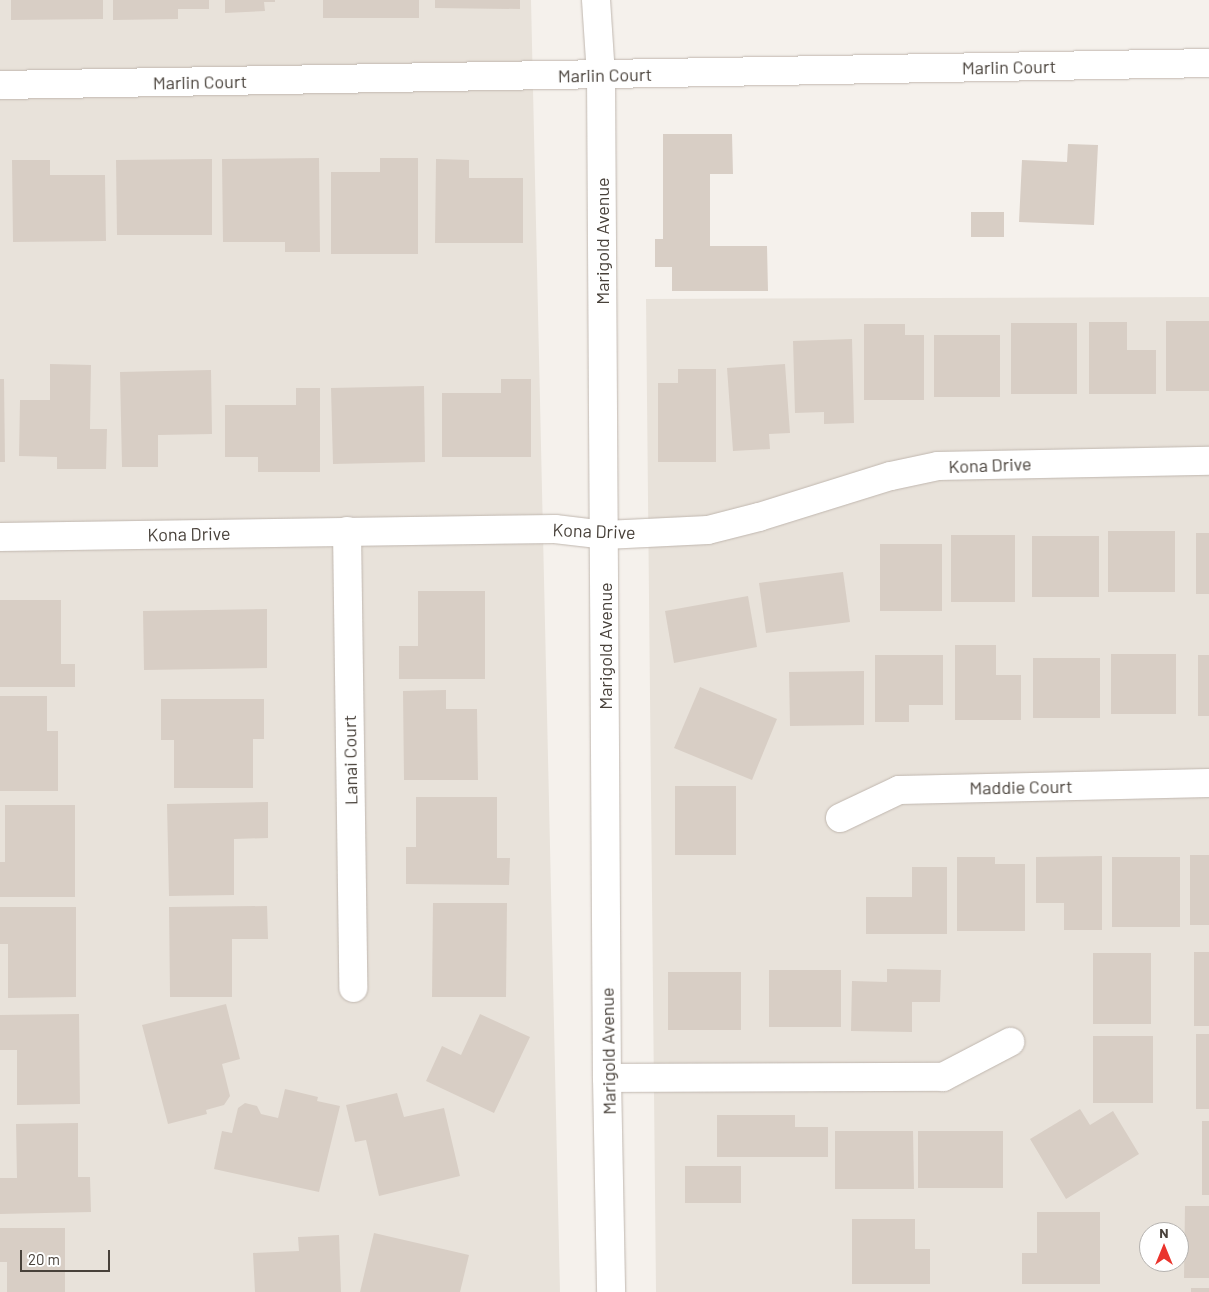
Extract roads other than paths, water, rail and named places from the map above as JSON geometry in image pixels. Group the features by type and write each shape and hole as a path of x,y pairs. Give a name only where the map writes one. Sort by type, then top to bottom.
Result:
{"street":[{"name":"Marigold Avenue","path":"596,0 601,75 611,1292"},
{"name":"Marlin Court","path":"0,85 1209,63"},
{"name":"Kona Drive","path":"0,537 555,529 605,535 708,530 759,517 891,476 938,466 1209,461"},
{"name":"Lanai Court","path":"347,531 353,988"},
{"name":"Maddie Court","path":"840,818 899,790 1209,783"},
{"path":"608,1078 943,1077 1010,1042"}]}
